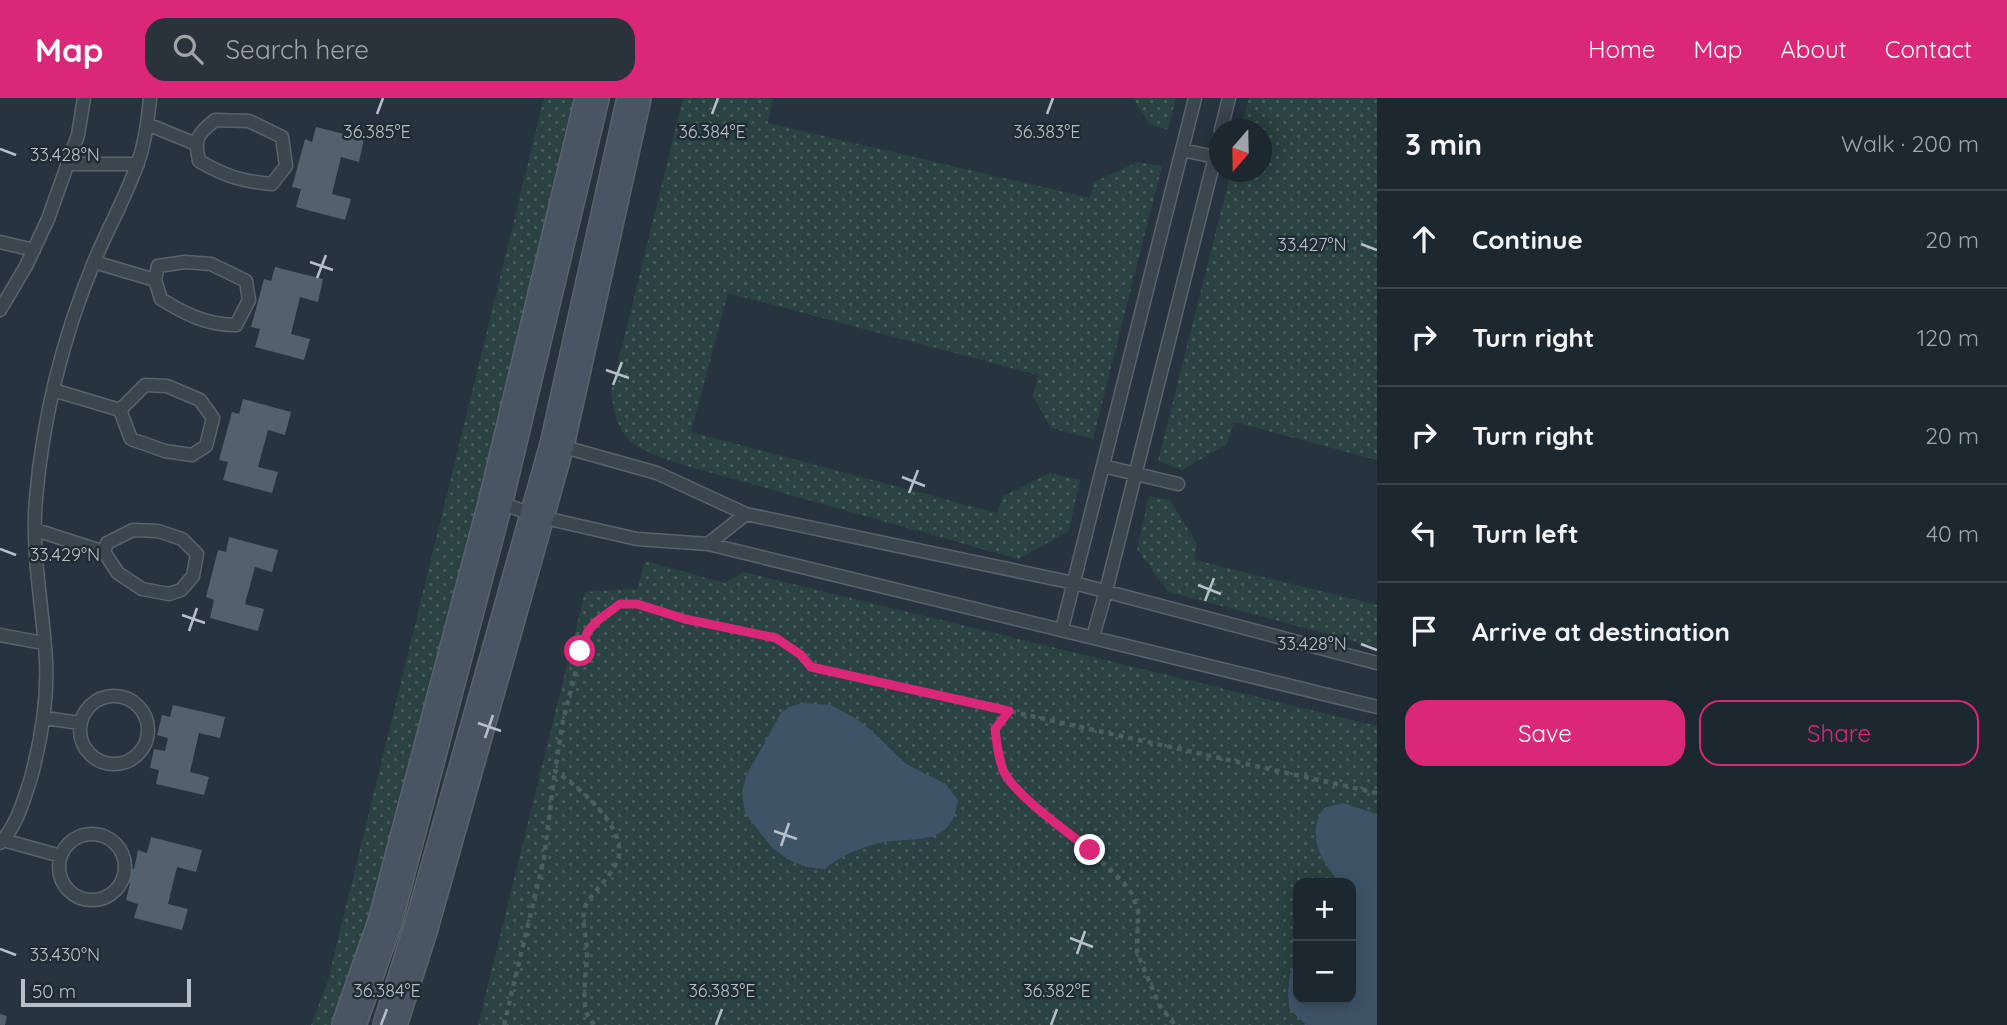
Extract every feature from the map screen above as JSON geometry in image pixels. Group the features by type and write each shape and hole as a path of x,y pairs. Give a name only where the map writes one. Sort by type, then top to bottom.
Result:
{"main road":[{"path":"349,1025 385,922 496,500 592,98"},
{"path":"390,1025 420,930 557,445 634,98"}],"lane":[{"path":"0,310 26,266 48,219 78,135 84,98"},
{"path":"61,856 1,841 13,824 26,794 45,718 46,662 36,576 36,500 43,432 60,360 75,312 94,262 138,164 150,98"},
{"path":"1062,629 1195,98"},
{"path":"1224,119 1229,98"},
{"path":"215,120 249,121 282,137 286,166 272,184 250,182 225,175 200,161 195,144 202,130 215,120"},
{"path":"147,124 195,144"},
{"path":"1182,149 1209,156"},
{"path":"67,164 138,164"},
{"path":"1093,637 1209,177"},
{"path":"0,242 34,250"},
{"path":"94,262 155,279"},
{"path":"185,262 211,264 246,281 249,300 236,325 221,325 184,314 161,299 155,279 158,266 185,262"},
{"path":"145,385 167,386 200,400 214,418 206,446 192,455 165,452 131,439 120,410 145,385"},
{"path":"53,390 120,410"},
{"path":"557,445 657,473 746,514 1074,583 1377,663"},
{"path":"1103,466 1178,485"},
{"path":"496,500 536,516 638,540 708,544 1377,707"},
{"path":"708,544 746,514"},
{"path":"36,530 104,552 118,573 142,589 169,594 181,590 193,576 197,554 182,539 158,531 133,530 107,543 104,552"},
{"path":"0,635 43,643"},
{"path":"122,696 141,708 146,718 147,740 134,758 123,763 100,761 83,746 80,723 91,704 100,698 122,696"},
{"path":"45,718 80,723"},
{"path":"85,834 107,837 122,853 126,863 125,875 113,893 93,900 82,898 65,886 59,866 61,856 66,846 75,838 85,834"}],"path":[{"path":"504,1025 544,858 563,721 580,651 588,631 620,604 637,604 685,619 776,638 801,655 811,667 1377,793"},
{"path":"1009,711 995,729 1003,771 1018,791 1090,850 1132,894 1138,911 1137,953 1160,1006 1175,1025"},
{"path":"555,771 573,783 616,831 620,855 585,905 587,951 584,988 587,1014 594,1025"}],"green space":[{"path":"544,98 579,98 388,876 341,1025 311,1025 327,984"},
{"path":"683,98 773,98 768,123 1090,198 1094,182 1138,162 1162,166 1093,439 1051,428 1033,396 1038,375 728,293 691,432 997,513 1003,496 1050,473 1080,480 1069,531 1018,559 673,462 646,451 628,439 618,421 611,392"},
{"path":"1133,98 1176,98 1168,130 1149,124"},
{"path":"1249,98 1377,98 1377,460 1234,422 1227,444 1182,470 1158,461 1228,182 1272,182 1272,119 1244,119"},
{"path":"1149,496 1170,500 1197,544 1195,560 1377,605 1377,647 1168,592 1137,549"},
{"path":"645,561 725,583 744,572 1377,726 1377,1025 478,1025 585,592 637,589"}],"water":[{"path":"802,703 831,705 857,719 906,764 946,784 958,800 955,815 949,825 941,832 921,839 885,842 862,848 825,869 806,867 772,848 745,813 742,792 746,776 781,713"},
{"path":"1343,803 1377,814 1377,1025 1307,1025 1289,1008 1288,992 1293,968 1293,1004 1356,1004 1356,878 1336,878 1322,857 1316,828 1324,808"}],"building":[{"path":"316,127 364,139 359,162 341,157 332,194 351,199 345,220 296,207 301,189 292,187 305,139 312,142"},
{"path":"275,267 323,279 318,302 300,297 291,334 310,339 304,360 255,347 260,329 251,327 264,279 271,281"},
{"path":"243,399 291,412 285,435 268,430 258,467 278,472 272,493 223,480 228,462 219,460 232,412 239,414"},
{"path":"229,537 278,550 272,572 255,567 245,604 264,609 258,631 210,618 214,600 206,597 218,550 226,552"},
{"path":"173,705 225,717 220,738 199,733 190,772 209,777 204,795 156,784 159,770 150,768 154,749 165,751 168,738 157,735 162,715 170,717"},
{"path":"151,837 202,850 196,872 177,867 168,904 188,909 182,930 134,918 138,904 126,900 130,883 125,882 129,868 134,869 138,850 147,853"},
{"path":"0,1014 7,1016 5,1025 0,1025"}],"route":[{"path":"580,651 588,631 609,611 620,604 637,604 685,619 776,638 801,655 811,667 1009,711 995,729 1003,771 1026,797 1090,850"}]}
